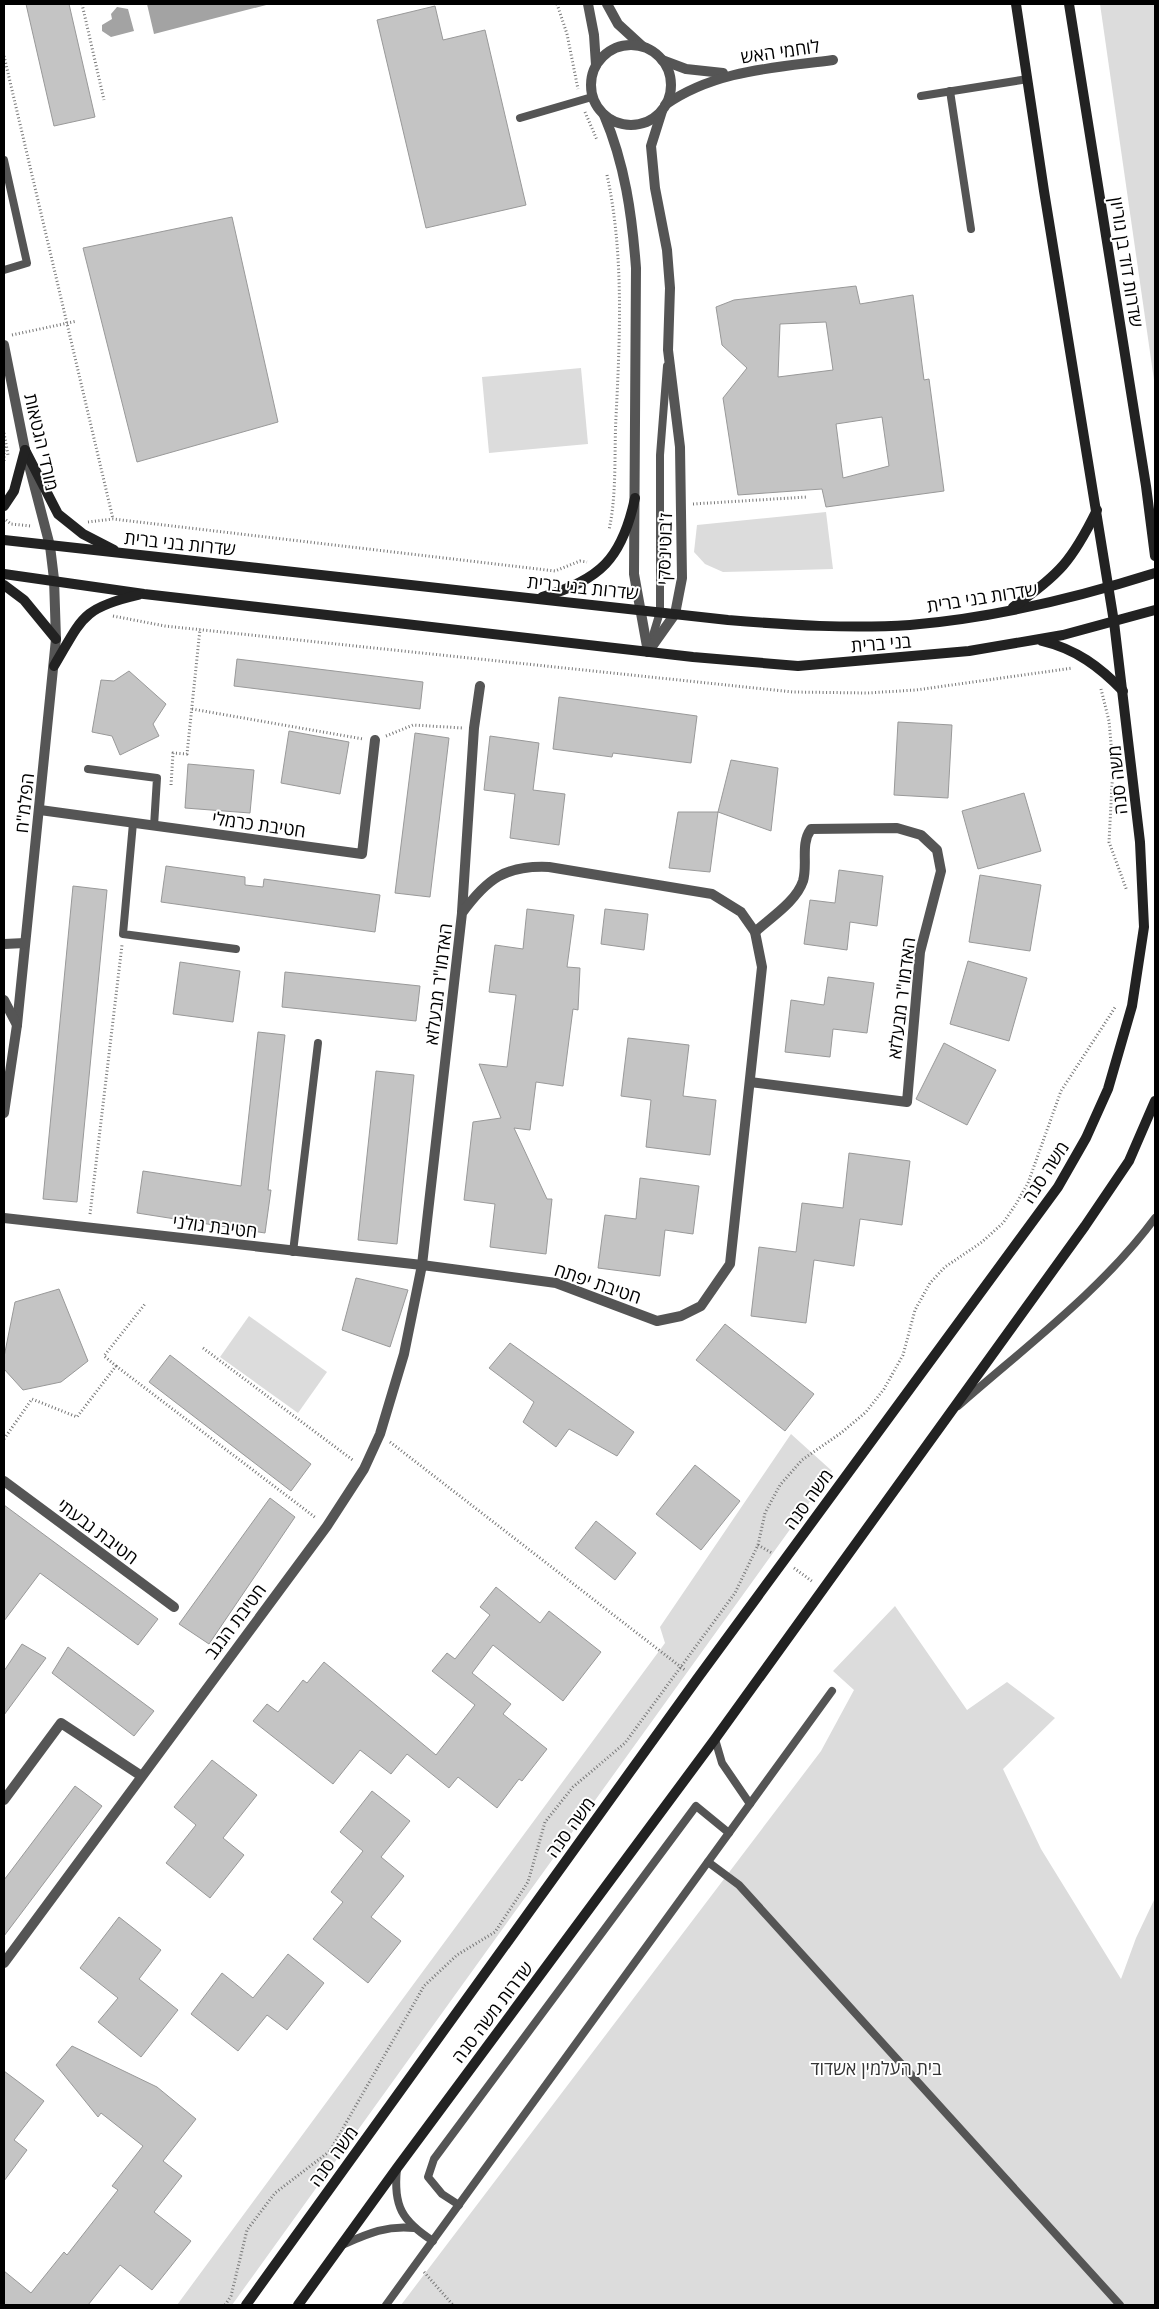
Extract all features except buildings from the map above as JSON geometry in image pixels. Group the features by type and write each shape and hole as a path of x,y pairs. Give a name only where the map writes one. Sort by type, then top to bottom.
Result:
{"main road":[{"path":"1016,4 1114,622 1155,610"},
{"name":"שדרות דוד בן גוריון","path":"1069,4 1146,486 1155,556"},
{"path":"4,506 14,491 25,450"},
{"path":"25,450 50,500 68,524 120,553"},
{"path":"1146,486 1155,497"},
{"path":"536,598 571,588 599,570 619,547 629,527 635,498"},
{"path":"1008,610 1048,583 1062,569 1084,536 1097,510"},
{"name":"שדרות בני ברית","path":"4,540 746,622 864,627 911,625 1008,610 1061,600 1155,573"},
{"path":"4,574 54,579 144,594 648,652"},
{"path":"4,585 24,600 56,639"},
{"path":"54,666 83,619 93,610 108,602 144,594"},
{"name":"בני ברית","path":"648,652 798,666 926,656 1039,640 1114,622"},
{"name":"משה סנה","path":"246,2305 697,1679 1058,1187 1086,1138 1108,1089 1132,1006 1144,927 1140,842 1114,622"},
{"path":"1039,640 1059,645 1089,660 1123,691"},
{"path":"715,1739 1129,1161 1155,1101"},
{"name":"שדרות משה סנה","path":"298,2305 397,2168 715,1739"}],"street":[{"path":"588,4 594,35 596,65"},
{"path":"607,4 618,24 642,46 662,60 671,82 670,94 664,108 653,119 636,125 618,123 604,115 592,97 591,81 596,65 602,56 615,48 631,45 642,46"},
{"name":"לוחמי האש","path":"662,60 705,73 732,74 833,60"},
{"name":"לוחמי האש","path":"664,108 691,89 732,74"},
{"name":"ז'בוטינסקי","path":"648,652 674,614 682,578 680,447 668,350 670,288 667,250 655,188 651,146 653,133 664,108"},
{"name":"ז'בוטינסקי","path":"604,115 613,136 624,174 632,221 636,268 634,574 648,652"},
{"name":"מורדי הגטאות","path":"4,345 25,450 50,546 54,579"},
{"name":"הפלמ\"ח","path":"4,1113 17,1025 54,666 56,639 54,579"},
{"path":"462,913 474,728 480,686"},
{"name":"חטיבת כרמלי","path":"40,810 362,854 375,740"},
{"name":"האדמו\"ר מבעלזא","path":"750,1082 907,1102 920,952 941,871 937,850 921,835 897,828 811,829 806,837 802,882 791,899 755,932"},
{"name":"האדמו\"ר מבעלזא","path":"422,1265 462,913 480,889 494,878 516,869 531,866 549,867 712,894 741,912 755,932 762,967 730,1264 701,1306"},
{"path":"4,944 25,943"},
{"path":"4,1000 17,1025"},
{"name":"חטיבת גולני","path":"4,1218 422,1265"},
{"name":"חטיבת יפתח","path":"422,1265 556,1283 657,1321 682,1316 701,1306"},
{"name":"חטיבת הנגב","path":"4,1963 140,1775 327,1526 364,1469 380,1434 404,1354 422,1265"},
{"name":"חטיבת גבעתי","path":"4,1481 174,1608"},
{"path":"4,1800 61,1723 140,1775"}],"lane":[{"path":"921,96 1028,79"},
{"path":"950,91 971,229"},
{"path":"520,118 592,97"},
{"path":"4,160 27,263 4,270"},
{"path":"648,652 660,612 660,455 668,350"},
{"path":"88,769 157,778 154,826"},
{"path":"133,823 123,934 236,949"},
{"path":"293,1252 318,1043"},
{"path":"944,1419 1110,1272 1155,1218"},
{"path":"386,2305 832,1691"},
{"path":"715,1739 722,1763 750,1804"},
{"path":"459,2206 442,2194 428,2178 434,2159 696,1806 729,1833"},
{"path":"708,1862 738,1885 1120,2305"},
{"path":"397,2168 394,2190 402,2212 414,2228 433,2240"},
{"path":"341,2245 384,2228 396,2226 414,2228"}],"path":[{"path":"82,4 104,100"},
{"path":"557,4 567,34"},
{"path":"4,56 112,519"},
{"path":"606,169 612,208 618,283 618,392 614,492 608,535"},
{"path":"4,337 77,321"},
{"path":"4,446 4,463"},
{"path":"682,505 807,497"},
{"path":"4,518 11,524 46,528"},
{"path":"68,524 112,519 546,571 561,571 580,561 594,565"},
{"path":"93,610 120,619 200,629 793,692 867,693 916,690 1078,668"},
{"path":"171,790 174,753 187,754 200,629"},
{"path":"1099,684 1109,721 1113,766 1109,842 1127,890 1128,899"},
{"path":"192,709 375,740 412,725 474,728"},
{"path":"88,1228 123,934"},
{"path":"225,2305 231,2296 247,2230 275,2193 330,2151 424,1986 457,1956 495,1932 528,1882 545,1822 573,1787 624,1743 735,1593 758,1545 765,1513 780,1485 802,1460 866,1412 884,1389 903,1355 915,1310 930,1283 945,1267 982,1242 1003,1223 1028,1183 1061,1091 1119,1000"},
{"path":"145,1304 104,1356 327,1526"},
{"path":"203,1348 364,1469"},
{"path":"4,1439 32,1399 77,1417 116,1366"},
{"path":"380,1434 697,1679"},
{"path":"416,2264 453,2305"}],"green space":[{"path":"1100,4 1155,4 1155,387"},
{"path":"581,368 588,444 489,453 482,377"},
{"path":"826,512 833,569 723,572 705,564 694,552 697,525"},
{"path":"249,1316 327,1372 298,1413 220,1357"},
{"path":"791,1434 832,1471 232,2305 177,2305 665,1643 660,1627"},
{"name":"בית העלמין אשדוד","path":"895,1606 967,1710 1007,1682 1055,1718 1003,1769 1041,1849 1121,1979 1136,1938 1155,1898 1155,2305 401,2305 821,1751 854,1690 833,1671"}],"shaded area":[{"path":"147,4 270,4 154,34"},
{"path":"117,7 128,9 134,31 111,37 102,31 102,25 112,19 111,14"}]}
